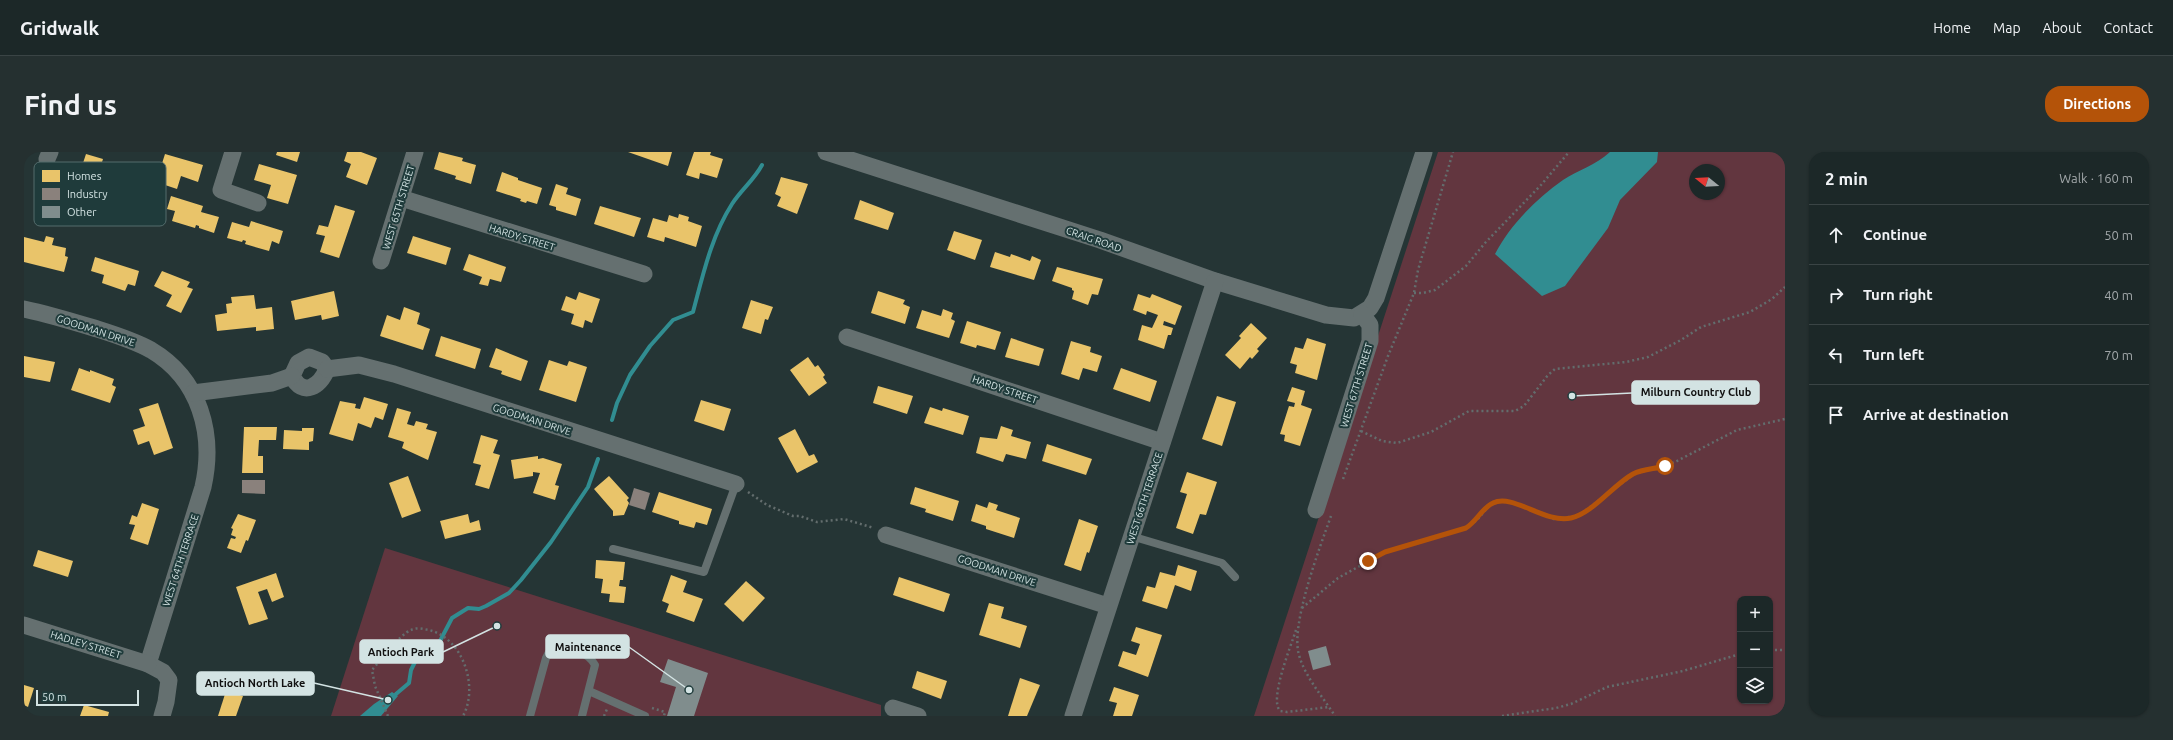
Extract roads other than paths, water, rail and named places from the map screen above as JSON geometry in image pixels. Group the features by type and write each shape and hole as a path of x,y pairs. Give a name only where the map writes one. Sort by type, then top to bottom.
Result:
{"street":[{"path":"233,152 221,190 258,203"},
{"name":"WEST 65TH STREET","path":"381,261 415,152"},
{"name":"CRAIG ROAD","path":"826,152 1100,240 1215,281 1336,317 1354,318 1362,314"},
{"path":"1362,314 1370,308 1376,298 1424,152"},
{"name":"HARDY STREET","path":"401,198 644,274"},
{"name":"WEST 66TH TERRACE","path":"1073,716 1215,281"},
{"name":"GOODMAN DRIVE","path":"24,310 65,319 139,344 171,365 182,377 193,393"},
{"name":"WEST 67TH STREET","path":"1325,511 1370,341 1370,325 1362,314"},
{"name":"HARDY STREET","path":"847,337 1162,442"},
{"path":"193,393 272,383 292,376 298,363 309,356 322,362 326,369 323,378 313,387 300,386 292,376"},
{"name":"GOODMAN DRIVE","path":"326,369 359,365 736,484"},
{"name":"WEST 64TH TERRACE","path":"148,664 207,470 207,437 201,412 193,393"},
{"name":"GOODMAN DRIVE","path":"886,535 1108,606"},
{"name":"HADLEY STREET","path":"24,625 148,664"},
{"path":"148,664 163,672 169,680 166,702 162,716"},
{"path":"893,708 918,716"}],"lane":[{"path":"613,549 704,572 736,484"},
{"path":"1131,536 1222,563 1235,577"},
{"path":"530,716 546,658 550,651 554,648 580,653 592,660 595,668 582,716"},
{"path":"589,691 645,716"}],"water":[{"path":"1610,152 1658,152 1657,162 1620,200 1608,228 1565,286 1542,296 1495,254 1508,233 1524,213 1553,187 1569,176 1605,157"},
{"path":"392,692 398,696 381,716 360,716 374,704"}],"waterway":[{"path":"612,420 617,403 630,375 650,346 673,320 693,312 708,256 718,230 732,204 762,165"},
{"path":"396,694 409,683 411,670 416,660 425,655 440,641 452,618 468,608 479,609 486,606 509,593 521,580 551,542 588,487 598,459"}],"place":[{"name":"Milburn Country Club","path":"1572,396"},
{"name":"Antioch Park","path":"497,626"},
{"name":"Maintenance","path":"689,690"},
{"name":"Antioch North Lake","path":"388,700"}]}
